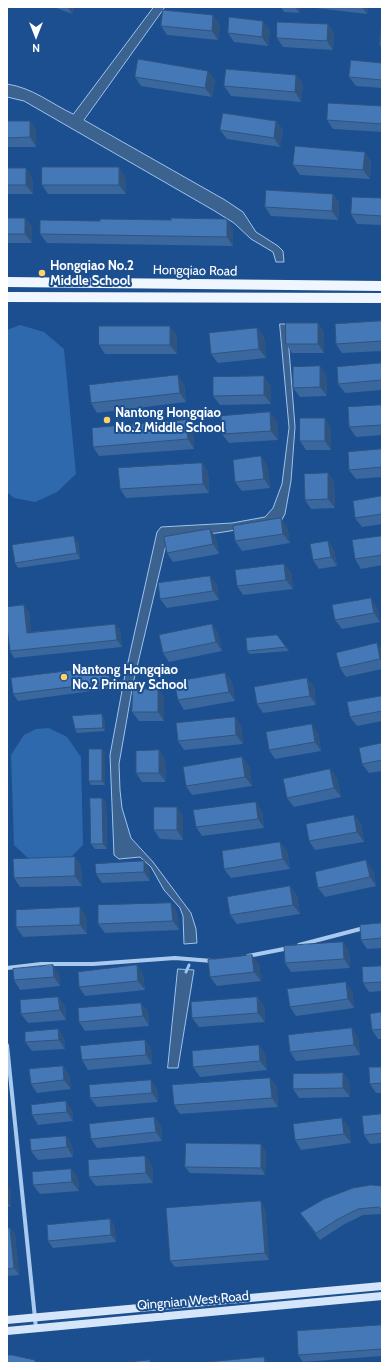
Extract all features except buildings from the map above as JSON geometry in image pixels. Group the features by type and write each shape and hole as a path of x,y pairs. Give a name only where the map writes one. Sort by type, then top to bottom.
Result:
{"main road":[{"name":"Hongqiao Road","path":"7,282 382,286"},
{"name":"Hongqiao Road","path":"7,297 382,298"},
{"name":"Qingnian West Road","path":"7,1320 382,1286"},
{"name":"Qingnian West Road","path":"7,1331 382,1296"}],"street":[{"path":"244,957 318,941 368,927"},
{"path":"7,968 41,964 93,964 176,958 217,961"},
{"path":"7,1045 36,1328"}],"shaded area":[{"path":"154,7 165,7 84,120 225,200 243,212 256,232 278,246 283,251 284,262 276,262 273,252 251,239 234,223 213,210 24,101 7,97 7,84 33,92 73,114"},
{"path":"280,324 287,324 295,427 291,481 285,514 280,523 217,533 184,536 172,539 165,549 133,684 119,764 122,808 131,838 153,862 191,913 196,929 197,943 184,944 183,916 180,908 164,890 151,867 140,857 119,859 114,855 110,755 124,680 157,532 161,527 232,523 265,517 273,508 282,484 289,428"},
{"path":"20,325 44,332 64,349 76,474 57,492 35,502 14,498 7,492 7,330"},
{"path":"49,728 67,737 81,757 83,845 67,861 33,863 14,845 11,755 24,735 36,729"},
{"path":"178,969 194,970 178,1068 168,1068"}],"waterway":[{"path":"186,972 189,965"}],"place":[{"name":"Hongqiao No.2 Middle School","path":"42,273"},
{"name":"Nantong Hongqiao No.2 Middle School","path":"107,420"},
{"name":"Nantong Hongqiao No.2 Primary School","path":"64,677"}]}
